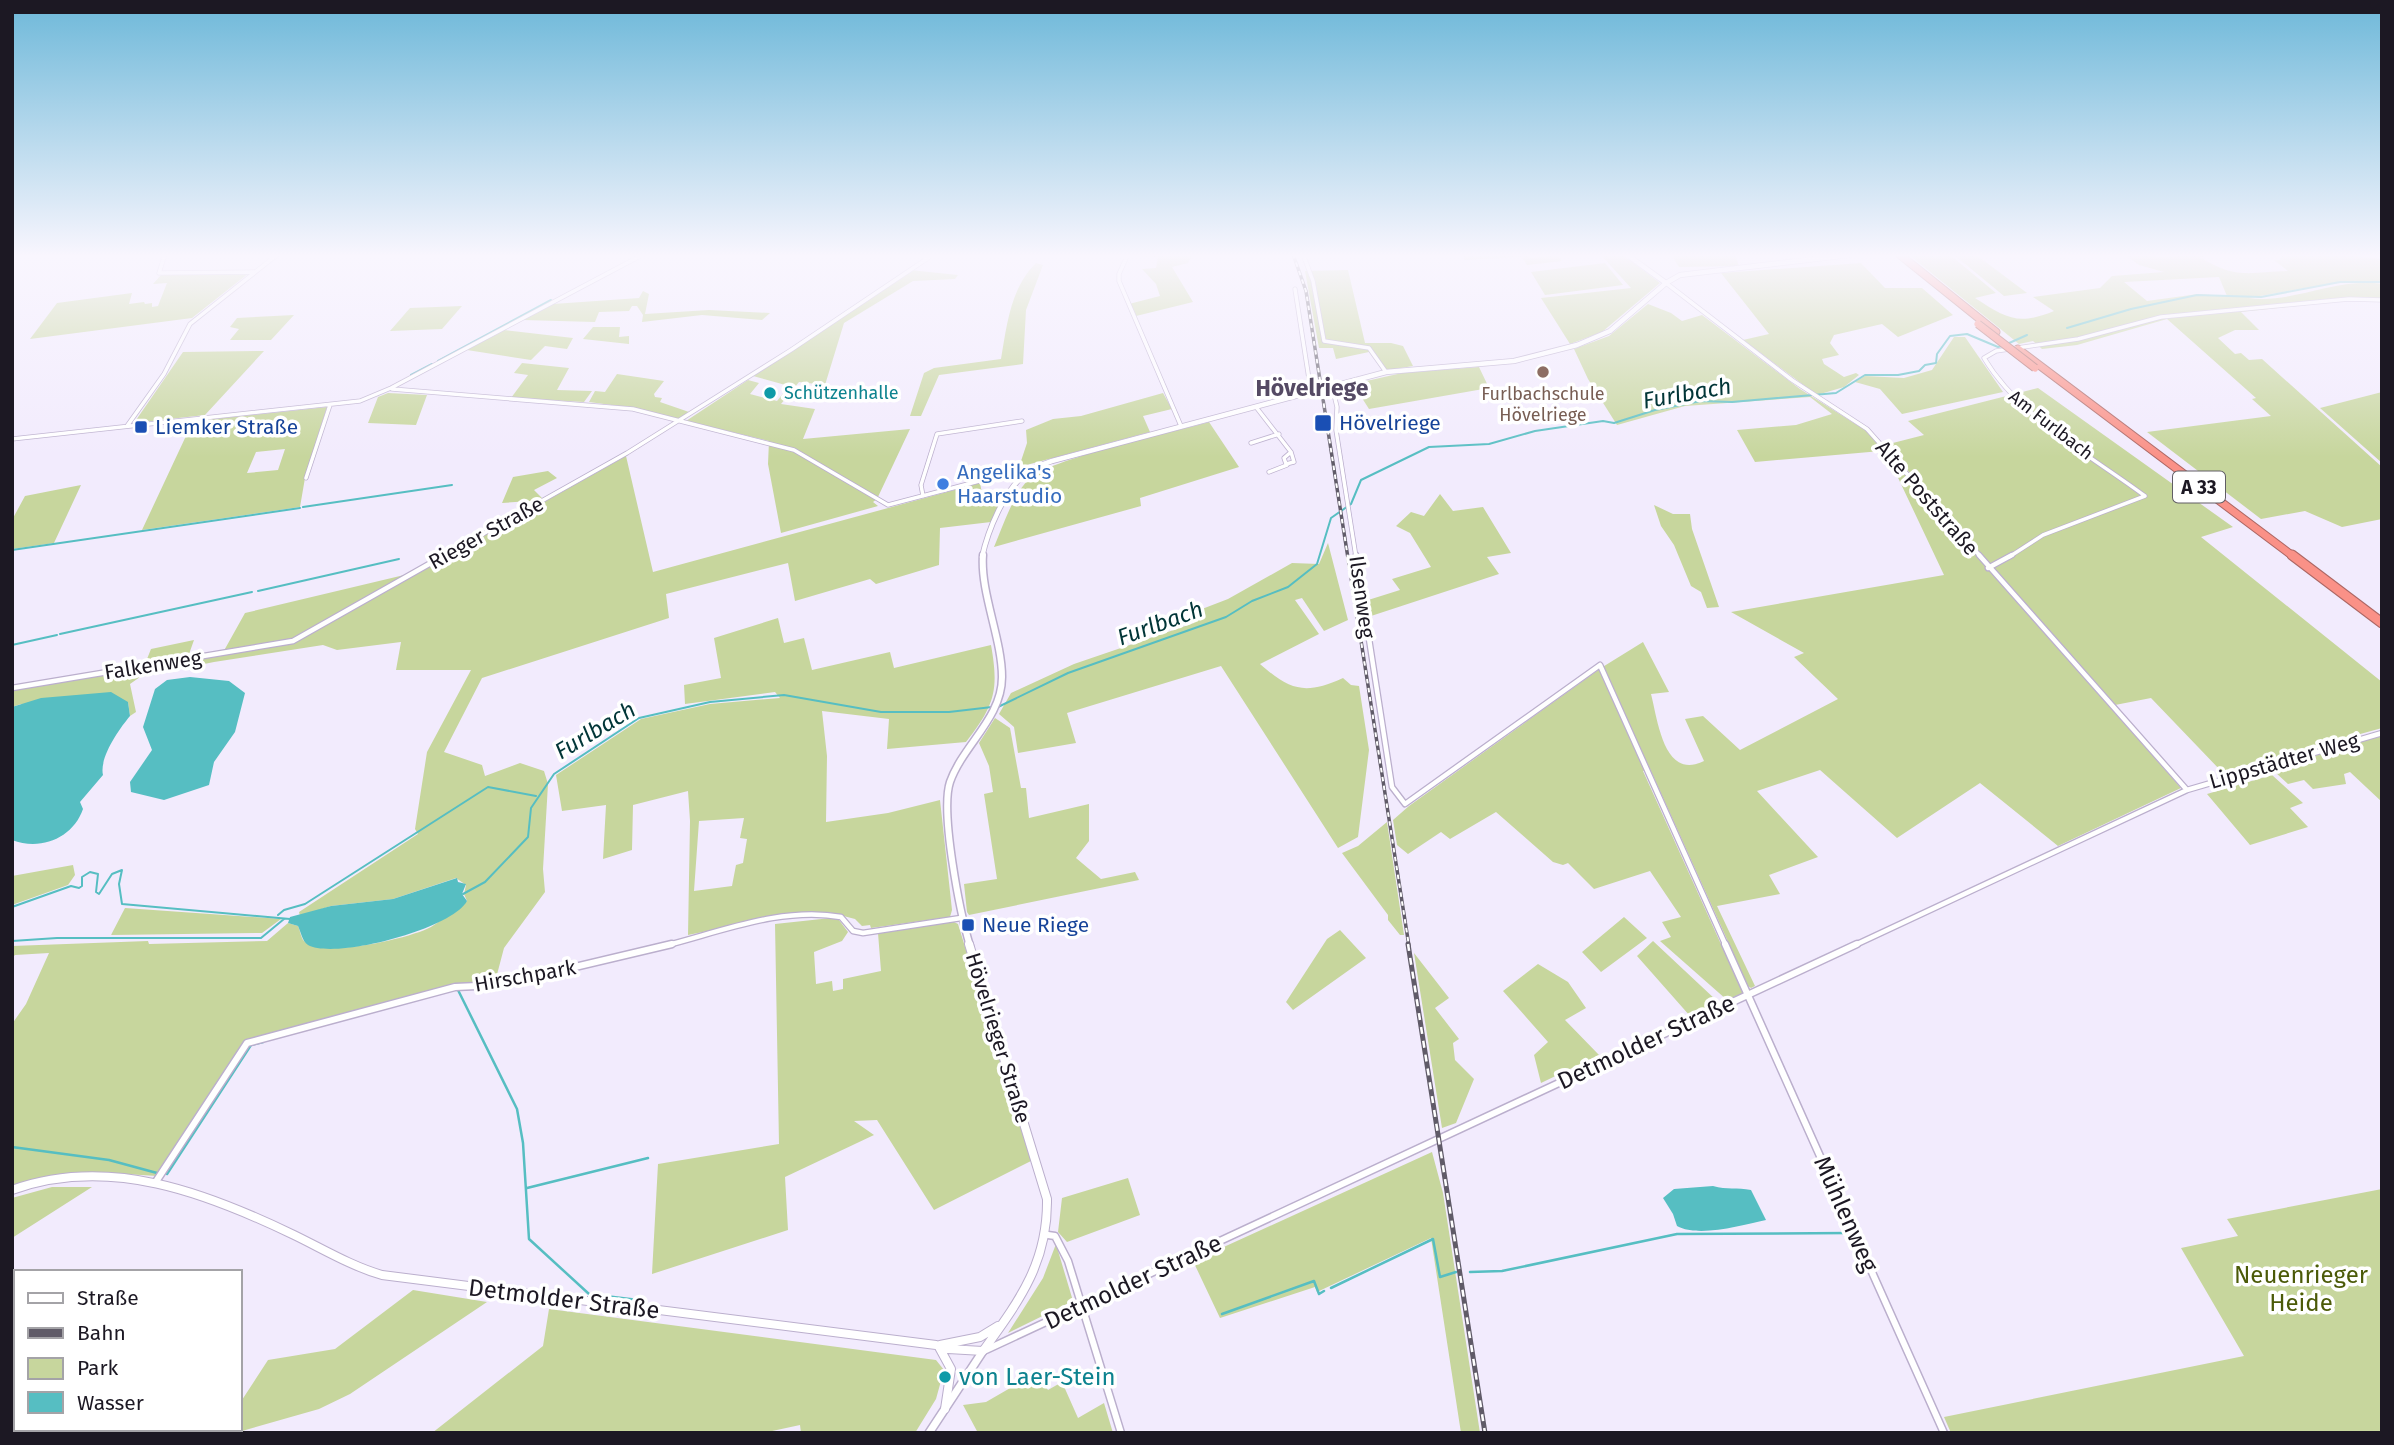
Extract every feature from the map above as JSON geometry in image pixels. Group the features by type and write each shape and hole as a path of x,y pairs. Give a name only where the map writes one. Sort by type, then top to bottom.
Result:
{"highway":[{"name":"A 33","path":"1975,321 2382,630"},
{"name":"A 33","path":"1984,321 2382,623"}],"main road":[{"path":"1024,475 1052,461 1159,435 1386,372 1514,361 1586,342 1610,331 1621,321"},
{"name":"Hövelrieger Straße","path":"983,1352 1037,1269 1048,1235 1047,1199 961,918 949,833 949,784 996,706 1002,677 982,559 985,546 1007,501 1024,475"},
{"name":"Detmolder Straße","path":"12,1191 36,1182 71,1177 157,1180 204,1193 228,1203 352,1264 382,1275 983,1352"},
{"path":"980,1337 1005,1321"},
{"path":"945,1409 952,1369 950,1361 938,1345 980,1337 993,1338"}],"street":[{"path":"126,427 164,374 193,321"},
{"path":"12,439 360,401 391,388 517,321"},
{"name":"Rieger Straße","path":"293,640 570,487 834,321"},
{"path":"1136,321 1180,427"},
{"path":"1300,321 1311,392"},
{"path":"1320,321 1324,341 1369,348 1386,372"},
{"name":"Alte Poststraße","path":"1717,321 1812,393 1867,429 2187,790"},
{"name":"Am Furlbach","path":"1988,568 2043,536 2145,496 2009,393 1984,358 1988,353 2022,345 2078,339 2144,321"},
{"name":"Ilsenweg","path":"1332,386 1337,407 1336,430 1390,780 1405,804"},
{"path":"391,388 613,406 794,450 882,504 888,505 1006,474 1024,475"},
{"path":"306,478 330,405"},
{"path":"1256,407 1279,434 1294,461 1269,472"},
{"path":"923,496 920,485 937,434 1022,421"},
{"path":"1251,443 1279,434"},
{"path":"1287,464 1284,459 1291,452"},
{"name":"Falkenweg","path":"12,688 293,640"},
{"name":"Mühlenweg","path":"1405,804 1600,665 1944,1433"},
{"name":"Lippstädter Weg","path":"2187,790 2382,733"},
{"name":"Detmolder Straße","path":"983,1352 2187,790"},
{"name":"Hirschpark","path":"157,1180 247,1043 455,987 499,985 688,940 717,930 823,915 841,917 853,931 863,933 961,918"},
{"path":"1048,1235 1055,1236 1063,1249 1121,1433"},
{"path":"993,1338 1010,1339"},
{"path":"929,1433 983,1352"}],"green space":[{"path":"43,321 166,321 30,339"},
{"path":"234,321 288,321 271,340 230,340 239,329 230,327"},
{"path":"398,321 449,321 442,329 390,331"},
{"path":"834,321 847,321 825,385 799,382 781,404 815,409 803,439 910,429 877,499 873,502 878,506 781,533 768,464 769,441 686,421 748,380 759,383 750,394 777,401 789,386 753,376"},
{"path":"1008,321 1025,321 1023,364 939,375 921,416 910,416 924,373 934,368 1001,359"},
{"path":"1314,321 1360,321 1365,343 1403,346 1413,366 1383,371 1369,352 1336,359 1333,348 1319,348"},
{"path":"1556,321 1615,321 1602,332 1570,344"},
{"path":"1627,321 1711,321 1800,389 1865,430 1920,489 2181,788 2058,846 1980,783 1897,838 1820,770 1757,791 1818,857 1769,875 1780,894 1717,906 1755,986 1751,988 1650,769 1643,771 1743,993 1727,1000 1660,941 1671,937 1662,922 1681,917 1650,871 1594,889 1568,863 1563,865 1553,862 1496,812 1450,839 1441,832 1408,854 1397,845 1393,820 1601,668 1643,642 1669,692 1651,694 1665,745 1671,756 1680,763 1691,765 1704,761 1685,719 1703,716 1740,750 1838,699 1794,657 1804,653 1731,612 1944,575 1892,465 1881,451 1755,462 1737,430 1796,425 1832,414 1810,397 1685,406 1617,425 1588,379 1574,349 1609,336"},
{"path":"1759,321 1937,321 1898,337 1882,324 1834,335 1830,343 1839,355 1822,359 1824,364 1844,377 1856,373 1859,375 1844,387 1817,395 1743,340 1769,334"},
{"path":"1991,321 2159,321 2077,345 2042,349 2033,341 2019,344"},
{"path":"2170,321 2250,321 2259,330 2235,330 2218,338 2235,354 2241,353 2249,360 2262,359 2382,467 2382,519 2342,527 2305,511 2261,519 2147,432 2271,416 2252,399 2256,398"},
{"path":"593,327 620,327 619,337 629,336 629,344 583,339"},
{"path":"504,330 573,338 567,349 545,346 531,360 467,350"},
{"path":"1954,337 1965,337 2003,392 1902,414 1880,389 1855,382 1865,376 1904,378 1932,370"},
{"path":"264,351 205,415 134,423 183,352"},
{"path":"522,363 569,368 557,390 592,391 584,402 511,398 528,375 514,373"},
{"path":"1479,367 1489,388 1369,409 1353,384 1402,373"},
{"path":"617,374 664,381 654,394 655,397 662,398 660,402 689,412 679,419 634,408 589,402 595,391 605,392"},
{"path":"2038,388 2233,527 2201,537 2382,682 2382,728 2222,772 2151,698 2115,705 1885,445 1924,435 1908,421"},
{"path":"2382,392 2382,463 2320,408"},
{"path":"388,393 427,395 416,425 368,423 378,397"},
{"path":"1163,393 1172,409 1143,416 1150,432 1019,467 1027,443 1026,430 1053,419 1081,416"},
{"path":"327,407 305,478 300,507 142,530 193,421","holes":["285,449 278,470 247,473 256,452"]},
{"path":"1209,422 1239,467 1140,498 1141,506 994,547 1017,495 1028,480 1040,472 1085,455"},
{"path":"626,456 653,572 980,483 983,498 1005,493 991,522 940,528 939,565 876,584 870,579 795,601 788,563 666,594 669,618 482,678 444,752 482,765 485,776 520,763 544,771 548,784 543,869 545,892 504,948 495,982 456,984 247,1041 157,1176 66,1174 12,1186 12,1024 26,1004 49,953 15,955 12,958 12,946 148,941 149,944 267,941 288,923 298,926 304,941 314,946 329,948 387,941 431,927 467,901 464,894 466,885 456,878 393,899 331,906 300,916 299,912 418,834 415,829 427,752 471,670 396,670 401,642 337,650 323,645 140,677 130,684 136,712 130,716 128,702 21,704 12,707 12,690 221,656 245,613 421,571"},
{"path":"548,471 557,478 534,490 544,500 502,503 513,477"},
{"path":"81,485 54,543 12,549 12,520 25,496"},
{"path":"1440,494 1453,511 1483,507 1511,553 1487,557 1499,574 1368,617 1365,601 1400,590 1392,579 1431,567 1410,533 1396,526 1411,512 1424,516"},
{"path":"1654,505 1673,514 1690,514 1692,529 1719,607 1707,608 1701,592 1691,586 1674,545 1661,526"},
{"path":"1328,543 1348,620 1324,631 1302,598 1295,600 1319,634 1260,664 1281,680 1299,688 1318,687 1343,678 1351,685 1359,686 1369,750 1358,837 1338,848 1221,666 1067,713 1076,743 1018,753 1014,727 999,714 1011,693 1074,664 1194,623 1189,614 1228,599 1292,563 1319,564"},
{"path":"778,618 784,643 804,638 812,670 890,652 894,668 991,645 995,674 992,696 983,718 966,742 887,749 889,719 822,711 827,756 826,822 888,813 940,800 952,910 950,917 871,928 870,925 862,926 855,919 828,912 766,919 688,935 688,791 633,805 632,850 603,859 606,805 562,811 556,775 641,719 710,704 780,698 775,692 685,704 684,685 721,678 714,638","holes":["744,818 740,838 747,839 743,863 736,865 732,886 694,891 699,821"]},
{"path":"194,640 188,657 145,664 151,649"},
{"path":"995,718 1010,728 1021,788 1026,788 1029,818 1089,804 1089,841 1076,858 1101,879 1135,872 1139,880 969,915 964,884 997,879 984,794 993,792 989,766 979,743"},
{"path":"2382,736 2382,802 2350,772 2344,774 2346,784 2313,789 2304,780 2288,784 2275,772 2275,766"},
{"path":"2272,775 2303,803 2290,808 2308,827 2250,845 2207,794"},
{"path":"1387,822 1404,935 1400,935 1388,920 1388,915 1342,853 1358,846"},
{"path":"73,865 75,875 68,885 12,905 12,876"},
{"path":"125,908 281,919 262,933 111,935"},
{"path":"1624,917 1647,938 1601,972 1582,952"},
{"path":"831,918 839,920 848,932 842,941 814,952 816,984 832,981 833,991 843,989 843,979 881,971 878,933 954,922 958,924 1031,1161 934,1210 877,1120 854,1121 874,1135 785,1177 788,1230 652,1274 658,1164 779,1144 775,924"},
{"path":"1340,930 1366,958 1293,1010 1286,1002 1327,939"},
{"path":"1653,941 1716,1000 1717,1004 1690,1016 1637,956"},
{"path":"1414,953 1449,998 1435,1008 1459,1039 1453,1043 1455,1060 1474,1079 1456,1123 1442,1128"},
{"path":"1538,964 1568,982 1586,1008 1565,1020 1599,1055 1541,1083 1534,1055 1548,1042 1503,991"},
{"path":"1432,1152 1443,1193 1480,1433 1461,1433 1431,1238 1317,1292 1315,1287 1220,1318 1193,1261"},
{"path":"1128,1178 1140,1215 1067,1242 1058,1232 1062,1198"},
{"path":"52,1187 92,1187 12,1238 12,1198"},
{"name":"Neuenrieger Heide","path":"2382,1189 2382,1433 1951,1433 1944,1417 2244,1356 2181,1248 2238,1236 2227,1219"},
{"path":"1056,1244 1073,1301 1008,1333 1043,1278"},
{"path":"413,1290 487,1302 350,1394 319,1409 242,1431 242,1400 268,1360 335,1349"},
{"path":"549,1309 936,1360 944,1370 936,1399 915,1433 801,1433 800,1425 763,1433 432,1433 543,1346"},
{"path":"1036,1373 1048,1390 1062,1382 1078,1418 1104,1403 1113,1433 978,1433 963,1405 986,1402"},
{"path":"222,1431 242,1431 235,1433 220,1433"}],"water":[{"path":"190,677 229,681 245,693 235,732 214,762 209,785 164,800 131,792 130,782 152,750 143,727 155,689 167,680"},
{"path":"111,692 128,702 130,716 107,752 103,775 80,802 83,809 72,828 45,843 12,840 12,707 41,698"},
{"path":"457,878 458,882 466,884 462,894 467,901 457,912 440,922 392,939 366,945 322,949 308,945 298,926 288,923 290,917 331,906 393,899"},
{"path":"1713,1186 1751,1190 1766,1220 1709,1231 1677,1226 1663,1198 1674,1189"}],"waterway":[{"path":"438,361 511,321"},
{"name":"Furlbach","path":"2067,328 2089,321"},
{"name":"Furlbach","path":"998,707 1068,673 1226,617 1252,601 1288,587 1317,564 1331,518 1351,504 1361,480 1429,447 1489,444 1535,431 1603,421 1614,423 1655,410 1701,401 1732,402 1836,393 1865,375 1898,375 1919,371 1925,365 1936,363 1937,354 1950,336 1967,334 1998,347 2002,346"},
{"name":"Furlbach","path":"2007,344 2027,335"},
{"path":"411,375 432,364"},
{"path":"303,507 452,485"},
{"path":"12,550 300,508"},
{"path":"258,591 399,559"},
{"path":"60,634 252,592"},
{"path":"12,645 57,635"},
{"name":"Furlbach","path":"463,894 485,882 528,837 531,808 554,774 639,718 710,702 784,695 881,712 949,712 992,707"},
{"path":"278,915 284,910 305,904 488,787 536,796"},
{"name":"Furlbach","path":"12,907 71,886 79,888 82,886 82,877 90,872 98,874 96,892 99,894 112,874 122,870 119,884 122,904 290,919"},
{"path":"12,941 57,938 261,938 284,919"},
{"path":"458,990 517,1109 523,1143 529,1239 589,1294 638,1300"},
{"path":"167,1174 251,1045 263,1042"},
{"path":"12,1147 109,1160 157,1173"},
{"path":"527,1188 648,1158"},
{"path":"1470,1272 1502,1271 1677,1234 1849,1233"},
{"path":"1331,1288 1433,1239 1440,1277 1456,1272"},
{"path":"1222,1314 1314,1281 1319,1294 1324,1291"}],"railway":[{"path":"1311,321 1409,946"},
{"path":"1408,944 1485,1433"}],"place":[{"name":"Furlbachschule Hövelriege","path":"1543,372"},
{"name":"Schützenhalle","path":"770,393"},
{"name":"Hövelriege","path":"1323,423"},
{"name":"Liemker Straße","path":"141,427"},
{"name":"Angelika's Haarstudio","path":"943,484"},
{"name":"Neue Riege","path":"968,925"},
{"name":"von Laer-Stein","path":"945,1377"}],"district":[{"name":"Hövelriege","path":"1312,388"}]}
